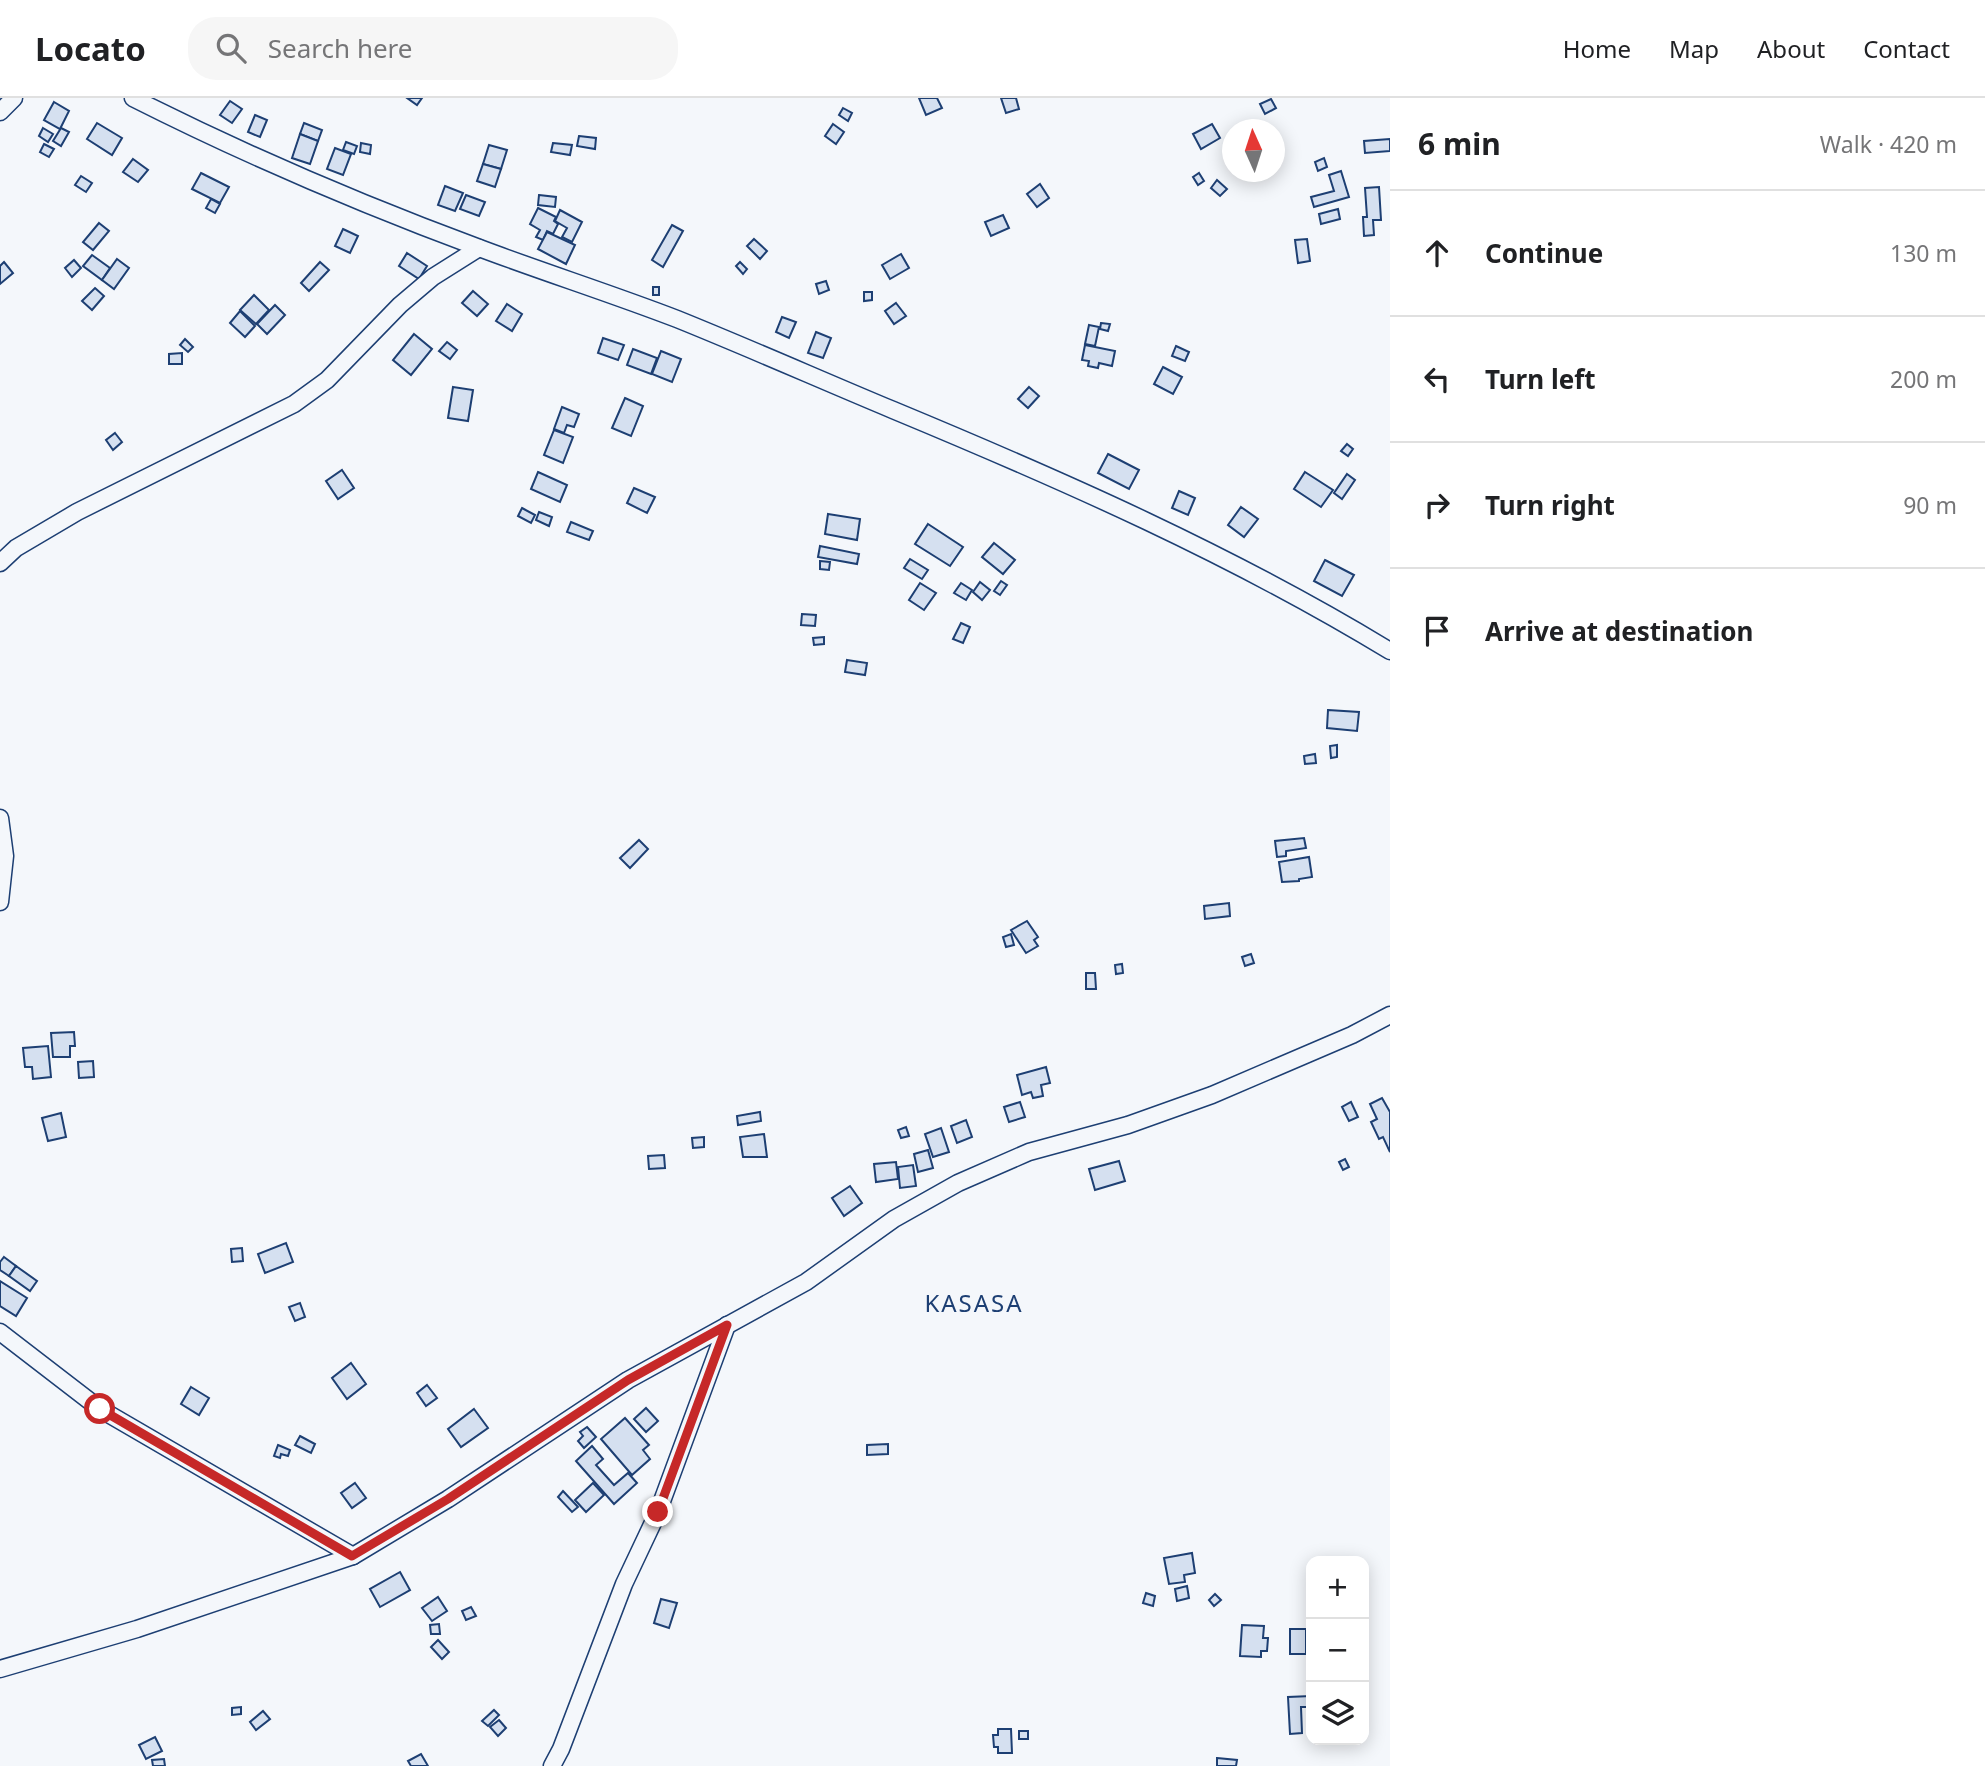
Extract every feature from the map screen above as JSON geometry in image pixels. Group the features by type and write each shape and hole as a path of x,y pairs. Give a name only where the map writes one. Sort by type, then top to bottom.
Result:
{"street":[{"path":"0,112 14,98"},
{"path":"133,98 263,160 479,248 674,318 1080,489 1245,569 1336,618 1390,651"},
{"path":"0,562 16,548 77,512 294,404 327,380 400,305 433,277 479,248"},
{"path":"0,818 5,856 0,902"},
{"path":"0,1669 149,1626 352,1556 448,1499 628,1380 806,1282 894,1219 958,1183 1028,1152 1128,1125 1212,1095 1352,1035 1390,1015"},
{"path":"552,1766 561,1749 624,1584 658,1512 727,1325"},
{"path":"0,1332 100,1409 352,1556"}],"building":[{"path":"407,98 422,98 417,105"},
{"path":"919,98 937,98 942,108 926,115"},
{"path":"1001,98 1016,98 1019,109 1006,113"},
{"path":"1271,99 1276,108 1265,114 1260,104"},
{"path":"230,101 242,109 232,123 220,115"},
{"path":"54,102 69,111 60,129 44,120"},
{"path":"843,108 852,113 848,121 839,115"},
{"path":"255,115 267,120 260,137 248,132"},
{"path":"97,123 122,138 112,155 87,139"},
{"path":"304,123 322,130 318,141 300,134"},
{"path":"833,124 844,132 836,144 825,136"},
{"path":"1212,124 1220,138 1201,149 1193,134"},
{"path":"43,128 53,134 48,142 39,136"},
{"path":"61,128 69,132 61,146 53,141"},
{"path":"300,134 318,141 310,164 292,158"},
{"path":"579,136 596,138 595,149 577,146"},
{"path":"1390,139 1390,151 1365,153 1364,141"},
{"path":"346,142 357,146 354,154 343,150"},
{"path":"361,143 371,145 370,154 360,152"},
{"path":"553,143 572,145 570,155 551,152"},
{"path":"44,144 54,149 49,157 40,152"},
{"path":"489,145 507,150 501,169 483,164"},
{"path":"335,148 351,154 343,175 327,169"},
{"path":"1324,158 1327,167 1318,171 1315,162"},
{"path":"133,159 148,170 138,182 123,172"},
{"path":"483,164 501,169 495,187 477,181"},
{"path":"1341,171 1349,197 1314,207 1311,197 1334,191 1329,175"},
{"path":"201,173 229,187 220,203 192,189"},
{"path":"1199,173 1204,181 1198,185 1193,177"},
{"path":"81,176 92,183 86,192 75,185"},
{"path":"1217,180 1227,189 1220,196 1211,188"},
{"path":"1040,184 1049,198 1037,207 1027,194"},
{"path":"445,186 463,193 455,211 438,205"},
{"path":"1379,187 1381,220 1373,220 1374,235 1364,236 1363,217 1367,217 1365,188"},
{"path":"466,195 485,202 479,216 460,209"},
{"path":"539,195 556,197 555,207 538,205"},
{"path":"211,199 220,204 215,213 206,208"},
{"path":"538,208 556,217 554,221 558,224 553,234 547,231 543,240 536,237 540,230 530,224"},
{"path":"1338,209 1340,219 1321,224 1319,214"},
{"path":"560,210 582,222 572,242 562,237 567,228 555,221"},
{"path":"1003,215 1009,228 991,236 985,222"},
{"path":"99,223 109,231 93,250 83,242"},
{"path":"672,225 683,231 663,267 652,260"},
{"path":"343,229 358,236 350,253 335,246"},
{"path":"547,232 575,245 566,264 538,249"},
{"path":"754,239 767,251 760,259 747,246"},
{"path":"1307,239 1310,261 1298,263 1295,240"},
{"path":"407,253 427,266 419,279 399,266"},
{"path":"901,254 909,268 890,279 882,265"},
{"path":"92,255 110,268 102,280 83,266"},
{"path":"117,259 129,268 114,289 102,280"},
{"path":"74,260 81,268 72,277 65,268"},
{"path":"4,262 13,273 0,284 0,266"},
{"path":"320,262 329,270 309,291 301,283"},
{"path":"740,262 747,269 743,274 736,266"},
{"path":"826,281 829,290 819,294 816,284"},
{"path":"653,287 659,287 659,295 653,295"},
{"path":"95,288 104,296 92,310 82,301"},
{"path":"473,291 488,304 477,316 462,303"},
{"path":"864,292 872,292 872,300 864,301"},
{"path":"254,295 269,310 256,324 240,310"},
{"path":"896,303 906,316 894,324 885,311"},
{"path":"507,304 522,314 512,331 496,321"},
{"path":"275,305 285,315 267,334 257,324"},
{"path":"240,311 255,326 245,337 230,323"},
{"path":"782,317 796,322 789,338 776,332"},
{"path":"1101,323 1110,324 1108,331 1100,329"},
{"path":"1089,325 1099,327 1095,346 1085,344"},
{"path":"816,332 831,338 823,358 808,353"},
{"path":"414,334 432,349 411,375 393,360"},
{"path":"603,338 624,345 618,360 598,353"},
{"path":"185,339 193,347 188,352 180,345"},
{"path":"447,342 457,350 450,359 439,351"},
{"path":"1085,345 1115,351 1112,366 1099,363 1098,368 1088,366 1089,361 1082,360"},
{"path":"1176,346 1189,352 1185,361 1172,356"},
{"path":"633,349 657,358 651,374 627,365"},
{"path":"661,351 681,359 672,382 652,374"},
{"path":"182,353 182,364 169,364 169,354"},
{"path":"1163,367 1182,377 1173,394 1154,384"},
{"path":"453,387 473,390 468,421 448,418"},
{"path":"1029,387 1039,396 1028,408 1018,399"},
{"path":"625,398 643,406 631,436 612,428"},
{"path":"562,407 579,414 574,427 567,425 564,433 554,429"},
{"path":"554,430 573,437 563,463 544,455"},
{"path":"115,433 122,442 113,450 106,440"},
{"path":"1347,444 1353,449 1348,456 1341,451"},
{"path":"1108,454 1139,470 1129,489 1098,473"},
{"path":"342,470 354,488 338,499 326,481"},
{"path":"538,472 567,485 560,502 531,489"},
{"path":"1305,472 1333,490 1321,507 1294,489"},
{"path":"1347,474 1355,480 1342,499 1334,493"},
{"path":"634,488 655,497 647,513 627,503"},
{"path":"1179,491 1195,498 1188,515 1172,508"},
{"path":"1241,507 1258,519 1244,537 1228,525"},
{"path":"522,508 535,515 531,523 518,516"},
{"path":"539,512 552,517 549,526 536,520"},
{"path":"828,514 860,519 857,540 825,534"},
{"path":"571,522 593,531 589,540 567,532"},
{"path":"928,524 963,547 950,566 915,544"},
{"path":"994,543 1015,560 1003,574 982,557"},
{"path":"820,546 859,554 857,564 818,557"},
{"path":"910,559 928,570 922,579 904,568"},
{"path":"1325,560 1354,575 1342,596 1314,581"},
{"path":"820,561 830,562 829,570 820,569"},
{"path":"1001,581 1007,585 1000,595 994,591"},
{"path":"980,582 990,590 982,600 973,592"},
{"path":"920,583 936,593 924,610 909,600"},
{"path":"961,583 972,590 966,600 954,593"},
{"path":"802,614 816,615 815,626 801,625"},
{"path":"961,623 970,627 963,643 953,639"},
{"path":"824,637 824,644 814,645 813,638"},
{"path":"847,660 867,663 865,675 845,672"},
{"path":"1328,710 1359,712 1357,731 1327,728"},
{"path":"1337,745 1337,757 1331,758 1330,746"},
{"path":"1315,754 1316,763 1305,764 1304,756"},
{"path":"1304,838 1306,848 1286,851 1286,856 1277,857 1275,841"},
{"path":"639,840 648,849 630,868 620,858"},
{"path":"1309,857 1312,877 1282,882 1279,862"},
{"path":"1229,903 1230,916 1205,919 1204,906"},
{"path":"1027,921 1038,937 1034,940 1038,946 1026,953 1011,930"},
{"path":"1011,934 1014,945 1006,947 1003,937"},
{"path":"1251,954 1254,963 1245,966 1242,957"},
{"path":"1122,964 1123,973 1116,974 1115,965"},
{"path":"1086,973 1095,973 1096,989 1086,989"},
{"path":"74,1032 75,1046 70,1046 70,1057 53,1057 51,1033"},
{"path":"48,1046 51,1077 33,1079 32,1067 25,1067 23,1048"},
{"path":"93,1061 94,1077 79,1078 78,1062"},
{"path":"1046,1067 1050,1083 1041,1085 1043,1096 1033,1098 1031,1092 1022,1095 1017,1075"},
{"path":"1382,1098 1390,1112 1390,1152 1383,1137 1379,1139 1371,1122 1377,1119 1370,1104"},
{"path":"1020,1102 1025,1117 1009,1122 1004,1107"},
{"path":"1351,1102 1358,1117 1349,1121 1342,1107"},
{"path":"760,1112 761,1121 738,1125 737,1116"},
{"path":"61,1113 66,1137 48,1141 42,1118"},
{"path":"966,1120 972,1137 957,1143 951,1126"},
{"path":"906,1127 909,1136 901,1138 898,1130"},
{"path":"941,1128 949,1152 933,1157 925,1134"},
{"path":"764,1134 767,1157 743,1157 740,1137"},
{"path":"704,1137 704,1147 693,1148 692,1138"},
{"path":"928,1150 933,1168 918,1172 914,1154"},
{"path":"664,1155 665,1168 649,1169 648,1156"},
{"path":"1345,1159 1349,1167 1343,1170 1339,1162"},
{"path":"1119,1161 1125,1181 1095,1190 1089,1169"},
{"path":"896,1162 898,1179 876,1182 874,1164"},
{"path":"913,1165 916,1186 900,1188 898,1167"},
{"path":"850,1186 862,1203 844,1216 832,1198"},
{"path":"286,1243 293,1262 265,1273 258,1254"},
{"path":"242,1248 243,1261 232,1262 231,1249"},
{"path":"4,1257 16,1266 9,1276 0,1270 0,1262"},
{"path":"16,1266 37,1281 30,1291 9,1276"},
{"path":"0,1281 27,1298 16,1316 0,1306"},
{"path":"300,1303 305,1317 295,1321 289,1307"},
{"path":"351,1363 366,1384 347,1399 332,1378"},
{"path":"427,1385 437,1398 426,1406 417,1393"},
{"path":"191,1387 209,1398 199,1415 181,1404"},
{"path":"646,1408 658,1421 646,1432 634,1419"},
{"path":"474,1409 488,1428 461,1447 448,1429"},
{"path":"625,1418 649,1445 643,1450 650,1459 632,1475 601,1439"},
{"path":"587,1427 596,1437 584,1448 578,1441 583,1436 580,1432"},
{"path":"300,1436 315,1444 311,1453 295,1445"},
{"path":"888,1444 888,1454 867,1455 867,1445"},
{"path":"278,1445 290,1450 288,1456 274,1456"},
{"path":"592,1446 603,1459 596,1465 614,1485 628,1473 637,1483 614,1504 576,1461"},
{"path":"355,1483 366,1498 352,1508 341,1493"},
{"path":"593,1483 604,1495 586,1512 575,1500"},
{"path":"563,1491 578,1507 572,1512 558,1497"},
{"path":"1192,1553 1195,1573 1184,1575 1185,1582 1169,1584 1164,1558"},
{"path":"400,1572 410,1590 380,1607 370,1589"},
{"path":"1187,1586 1189,1598 1177,1601 1175,1589"},
{"path":"1146,1593 1155,1596 1153,1606 1143,1603"},
{"path":"1215,1594 1221,1600 1214,1606 1209,1600"},
{"path":"438,1597 447,1611 432,1621 422,1608"},
{"path":"661,1599 677,1603 669,1628 654,1623"},
{"path":"471,1607 476,1616 466,1620 462,1611"},
{"path":"439,1624 440,1634 431,1634 430,1625"},
{"path":"1242,1625 1264,1626 1263,1638 1268,1638 1267,1651 1261,1651 1261,1657 1240,1656"},
{"path":"1290,1629 1306,1629 1306,1654 1290,1654"},
{"path":"438,1640 449,1652 442,1659 431,1647"},
{"path":"1306,1696 1306,1707 1301,1707 1302,1733 1290,1734 1288,1697"},
{"path":"241,1707 241,1714 232,1715 232,1708"},
{"path":"494,1710 499,1715 488,1726 482,1721"},
{"path":"263,1711 270,1719 256,1730 250,1722"},
{"path":"499,1720 506,1728 498,1736 490,1727"},
{"path":"998,1729 1011,1729 1012,1753 998,1753 998,1747 994,1747 993,1735 998,1735"},
{"path":"1019,1731 1028,1731 1028,1739 1019,1739"},
{"path":"155,1737 162,1751 146,1759 139,1745"},
{"path":"421,1754 428,1766 411,1766 408,1761"},
{"path":"1217,1758 1237,1760 1236,1766 1217,1766"},
{"path":"164,1759 165,1766 153,1766 152,1760"}],"district":[{"name":"KASASA","path":"974,1302"}],"route":[{"path":"100,1409 352,1556 448,1499 628,1380 727,1325 658,1512"}]}
